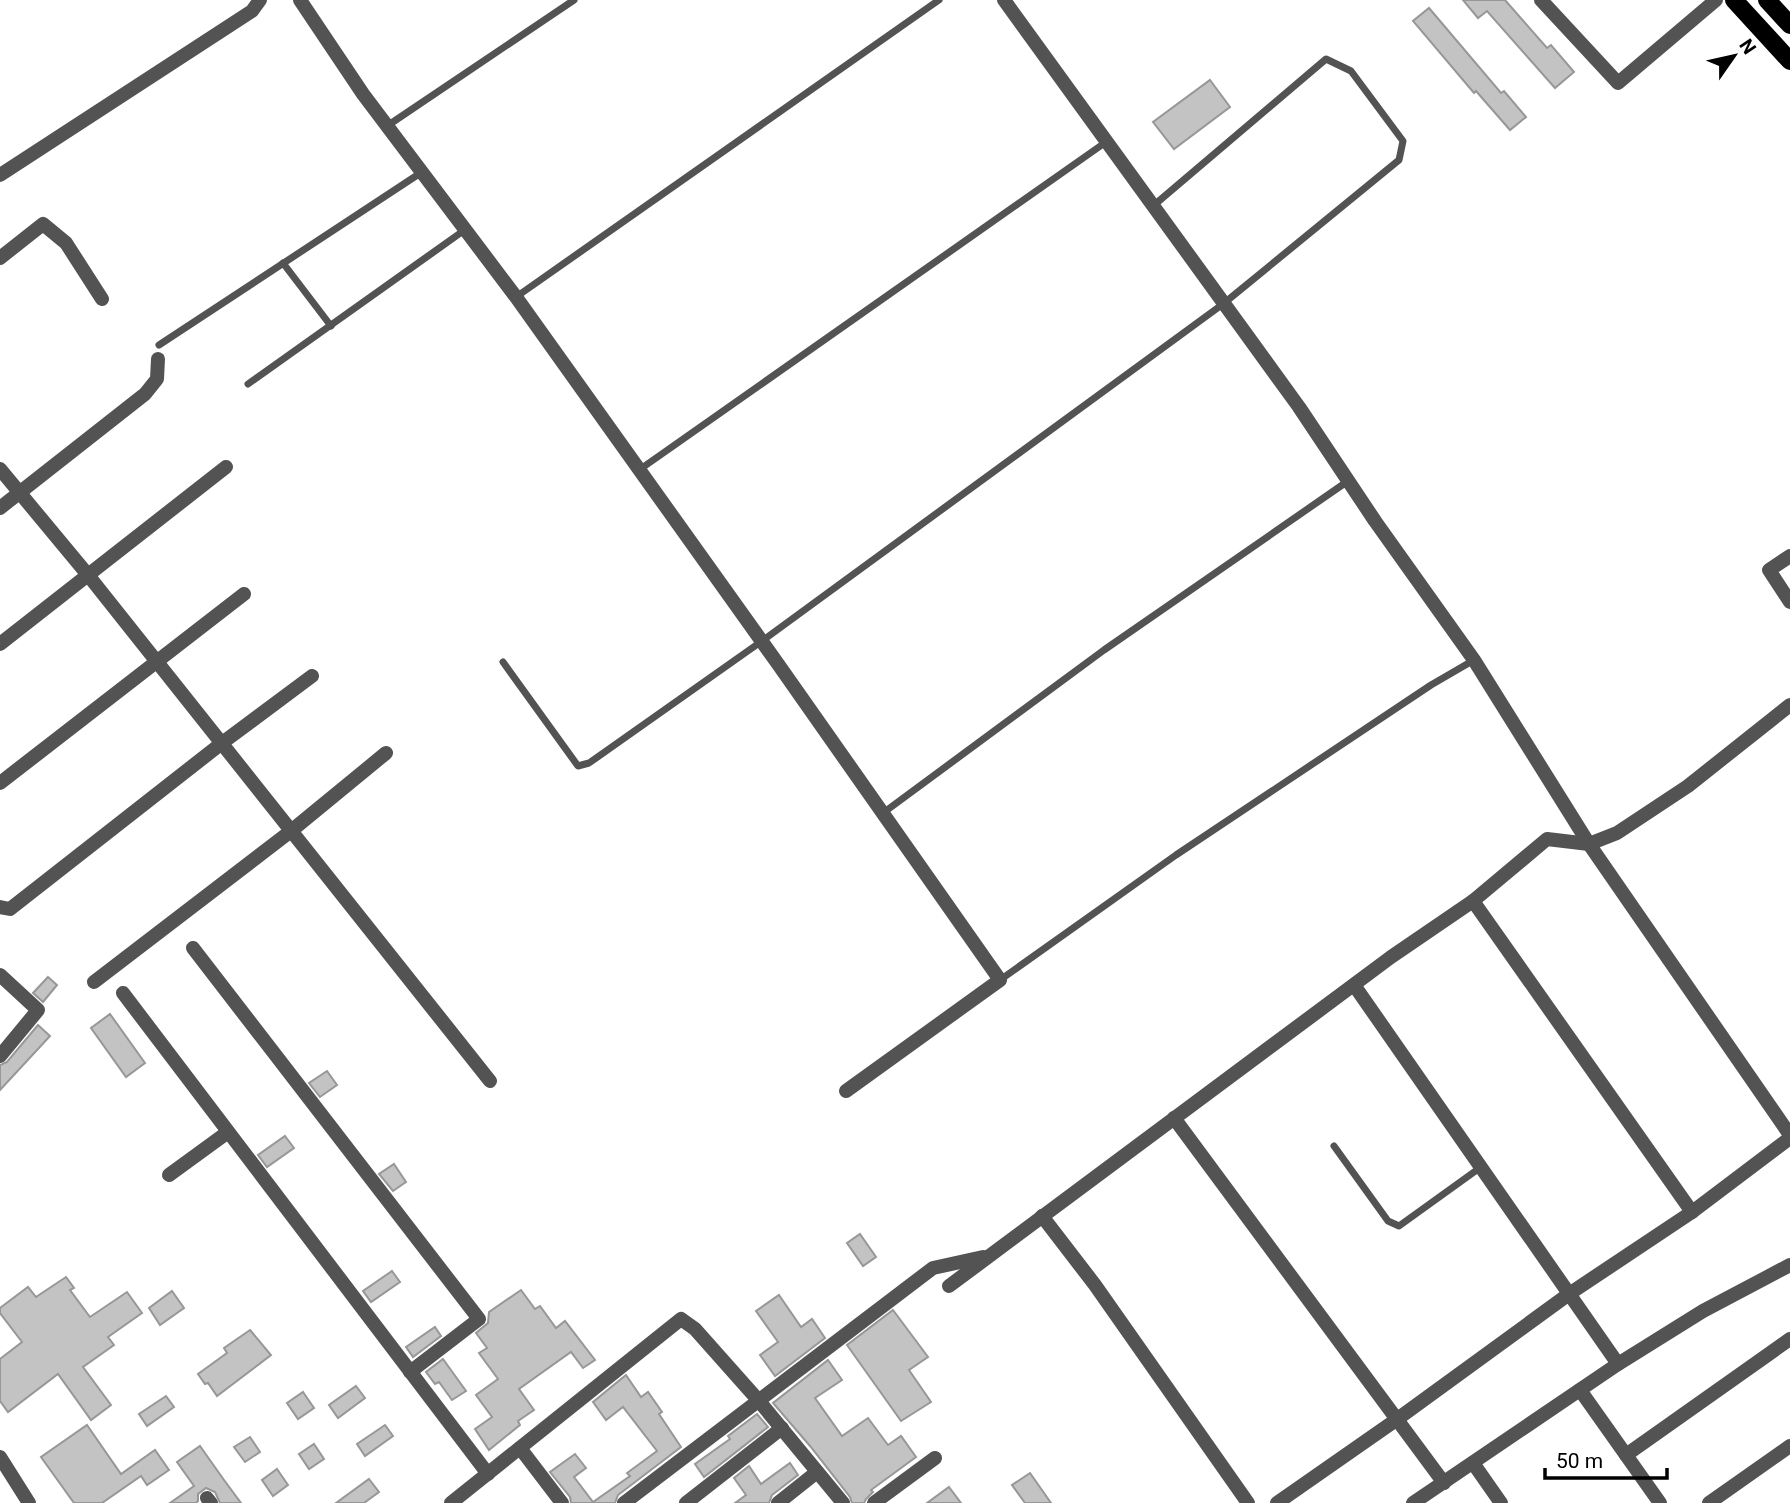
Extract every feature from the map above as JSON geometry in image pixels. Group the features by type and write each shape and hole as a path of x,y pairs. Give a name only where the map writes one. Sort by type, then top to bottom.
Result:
{"main road":[{"path":"1734,0 1790,61"},
{"path":"1767,0 1790,25"}],"street":[{"path":"3,165 252,11 260,0"},
{"path":"300,0 387,125 516,297 762,641 1000,980 846,1091"},
{"path":"1004,0 1299,407 1474,660 1589,844 1790,1137 1692,1212 1569,1294 1277,1503"},
{"path":"1541,0 1618,83 1716,0"},
{"path":"0,258 43,224 66,243 102,299"},
{"path":"0,508 145,394 157,379 159,352"},
{"path":"0,644 226,467"},
{"path":"0,469 159,662 490,1081"},
{"path":"1790,556 1769,570 1790,602"},
{"path":"0,783 244,594"},
{"path":"0,907 10,909 222,743 312,677"},
{"path":"949,1286 1354,985 1474,901 1547,839 1589,844 1617,833 1688,786 1790,705"},
{"path":"94,982 291,831 386,753"},
{"path":"1474,901 1692,1212"},
{"path":"193,948 480,1320 410,1372"},
{"path":"0,976 38,1010 0,1056"},
{"path":"1354,985 1618,1364"},
{"path":"123,993 488,1474"},
{"path":"1174,1118 1444,1483"},
{"path":"169,1175 228,1132"},
{"path":"1042,1216 1095,1285 1248,1503"},
{"path":"624,1503 933,1268 988,1256"},
{"path":"1413,1503 1618,1364 1703,1311 1789,1267"},
{"path":"452,1503 681,1319 695,1329 759,1401 844,1503"},
{"path":"1626,1455 1790,1339"},
{"path":"1580,1390 1660,1503"},
{"path":"686,1503 782,1428"},
{"path":"1709,1503 1790,1446"},
{"path":"520,1448 562,1503"},
{"path":"0,1457 29,1503"},
{"path":"874,1503 935,1458"},
{"path":"1473,1463 1501,1503"},
{"path":"778,1503 817,1472"}],"lane":[{"path":"387,125 574,0"},
{"path":"516,297 939,0"},
{"path":"503,662 578,766 589,763 762,641 1223,304 1399,159 1403,141 1351,71 1326,59 1153,206"},
{"path":"638,471 1106,142"},
{"path":"159,352 283,263 422,172"},
{"path":"248,384 466,229"},
{"path":"283,263 331,326"},
{"path":"883,813 1104,650 1348,481"},
{"path":"1000,980 1188,848 1431,685 1474,660"},
{"path":"1334,1146 1388,1222 1399,1226 1481,1167"}],"building":[{"path":"1463,0 1505,0 1547,48 1551,45 1574,72 1555,88 1487,11 1478,18"},
{"path":"1429,8 1501,93 1504,91 1526,117 1510,130 1476,91 1474,93 1413,21"},
{"path":"1210,80 1230,107 1174,149 1153,122"},
{"path":"48,977 57,985 43,1002 33,993"},
{"path":"110,1014 145,1063 126,1077 91,1028"},
{"path":"38,1025 50,1036 0,1090 0,1065 7,1062"},
{"path":"327,1071 337,1085 320,1097 309,1083"},
{"path":"285,1136 294,1148 267,1167 258,1155"},
{"path":"394,1164 406,1182 393,1191 379,1174"},
{"path":"860,1234 876,1257 863,1266 847,1243"},
{"path":"392,1271 400,1282 371,1302 363,1291"},
{"path":"66,1277 74,1288 70,1290 90,1317 127,1292 142,1313 108,1337 114,1345 83,1367 111,1405 91,1420 58,1374 8,1412 0,1401 0,1359 22,1342 0,1313 0,1308 28,1287 36,1297"},
{"path":"521,1290 535,1309 540,1306 556,1328 565,1321 595,1360 583,1368 571,1352 519,1389 534,1410 518,1421 520,1425 489,1450 475,1429 492,1417 476,1395 498,1379 479,1353 487,1348 476,1333 488,1323 489,1312"},
{"path":"172,1291 184,1308 160,1325 149,1308"},
{"path":"779,1295 801,1327 812,1319 825,1338 775,1376 760,1355 778,1342 756,1311"},
{"path":"893,1310 928,1357 909,1370 931,1402 901,1421 847,1345"},
{"path":"435,1327 441,1336 413,1357 406,1347"},
{"path":"250,1330 271,1355 217,1396 198,1374 227,1353 224,1348"},
{"path":"443,1359 466,1391 452,1400 439,1382 435,1384 426,1372"},
{"path":"828,1360 842,1380 815,1398 842,1436 868,1418 888,1445 901,1436 916,1457 871,1490 873,1492 864,1503 852,1503 810,1446 773,1403"},
{"path":"626,1375 641,1397 648,1392 681,1447 618,1495 615,1503 571,1503 570,1497 550,1472 575,1454 586,1468 574,1477 593,1502 630,1476 627,1473 657,1451 623,1407 606,1420 593,1402"},
{"path":"356,1386 365,1398 338,1418 329,1405"},
{"path":"303,1392 314,1408 298,1419 287,1403"},
{"path":"166,1396 174,1407 147,1426 139,1414"},
{"path":"757,1414 768,1427 704,1477 695,1464 730,1439 728,1436"},
{"path":"87,1425 121,1474 155,1450 169,1470 147,1485 141,1476 102,1503 74,1503 41,1457"},
{"path":"385,1425 393,1436 365,1456 357,1444"},
{"path":"250,1437 260,1452 245,1462 234,1447"},
{"path":"314,1444 324,1459 309,1469 299,1454"},
{"path":"200,1446 241,1503 220,1503 215,1492 206,1488 198,1494 196,1503 170,1503 194,1486 177,1462"},
{"path":"790,1463 798,1475 772,1495 769,1503 735,1503 746,1495 734,1478 749,1466 761,1484"},
{"path":"277,1469 288,1485 273,1496 262,1480"},
{"path":"1030,1473 1051,1503 1025,1503 1012,1485"},
{"path":"369,1479 379,1492 364,1503 336,1503"},
{"path":"949,1487 961,1503 927,1503"}]}
